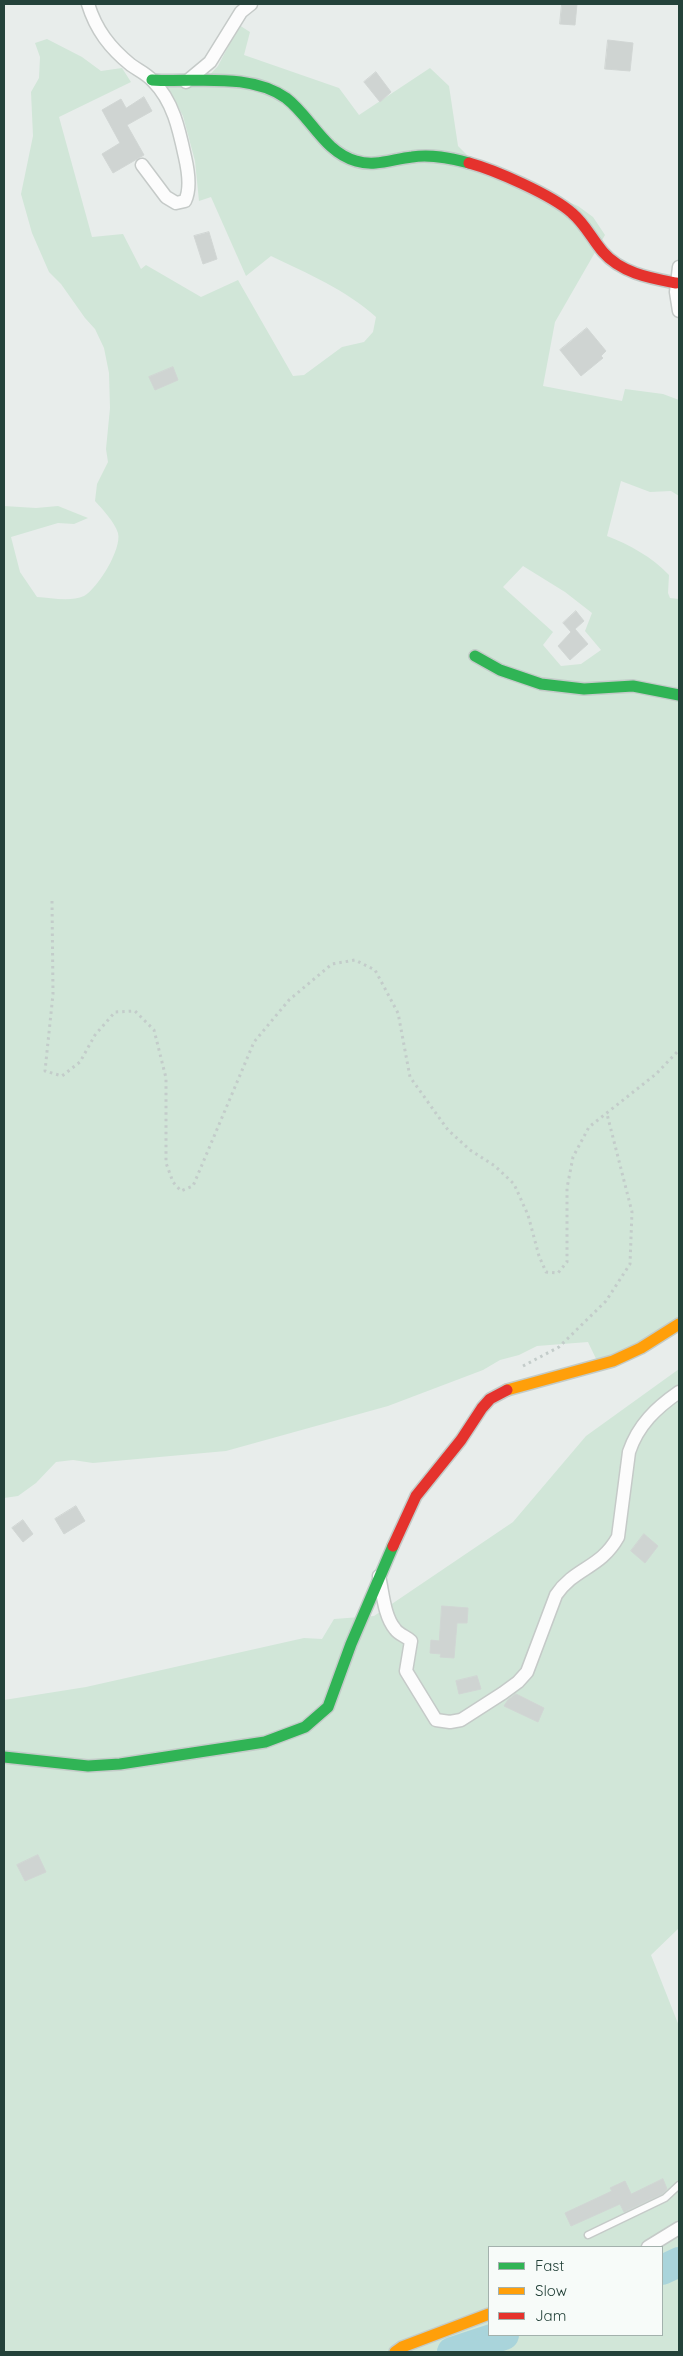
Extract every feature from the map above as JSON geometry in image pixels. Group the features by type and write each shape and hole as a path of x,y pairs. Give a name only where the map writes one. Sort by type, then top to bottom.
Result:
{"street":[{"path":"88,4 100,34 114,51 152,80 164,95 178,122 187,165 188,194 185,201 176,203 166,197 142,165"},
{"path":"186,82 210,62 219,51 238,17 251,4"},
{"path":"152,80 186,82 241,81 276,92 288,100 338,152 352,161 383,163 422,156 464,161 484,166 556,201 574,212 586,225 605,254 618,265 658,279 676,283"},
{"path":"679,267 676,283 679,311"},
{"path":"475,656 504,673 561,687 584,689 627,686 657,689 679,696"},
{"path":"4,1757 88,1766 120,1764 265,1742 298,1730 319,1717 328,1707 380,1576 416,1496 490,1399 507,1390 613,1361 641,1348 679,1324"},
{"path":"380,1576 387,1615 392,1626 397,1632 411,1641 406,1664 409,1678 436,1720 450,1722 461,1720 504,1693 522,1677 534,1657 556,1595 563,1584 601,1560 613,1546 618,1537 629,1452 632,1442 649,1416 679,1392"},
{"path":"650,2246 679,2228"},
{"path":"395,2352 460,2323 488,2314"}],"lane":[{"path":"588,2235 665,2198 679,2186"}],"path":[{"path":"52,901 53,994 45,1071 62,1076 80,1062 95,1035 115,1012 135,1011 154,1030 164,1068 166,1078 166,1163 173,1182 181,1191 193,1186 200,1164 254,1042 289,1000 332,964 355,960 375,970 398,1013 410,1078 448,1130 470,1150 496,1166 514,1184 528,1215 538,1256 546,1272 558,1273 567,1262 567,1188 573,1157 589,1127 656,1074 679,1050"},
{"path":"521,1368 559,1347 606,1300 630,1264 632,1212 607,1114"}],"green space":[{"path":"239,25 250,32 244,55 339,88 359,115 430,68 449,86 458,146 474,162 578,206 593,217 605,235 555,322 543,386 622,401 625,389 663,394 679,400 679,496 671,491 650,492 621,481 607,536 640,552 669,575 668,593 670,598 679,599 679,1324 599,1365 588,1342 537,1346 519,1355 500,1360 483,1370 388,1406 226,1451 93,1463 73,1460 56,1462 36,1483 18,1496 4,1498 4,506 36,508 58,506 88,518 74,524 58,523 11,537 20,572 37,597 55,599 79,598 90,592 102,577 113,558 118,540 118,533 114,524 95,501 97,484 108,462 106,449 110,408 109,373 104,348 95,329 61,284 49,272 32,233 21,194 33,136 31,92 39,78 40,57 35,43 47,39 82,57 101,71 122,68 131,82 59,117 92,237 123,234 141,269 146,265 201,297 238,280 293,376 304,375 342,347 364,342 373,332 376,317 339,290 271,256 246,276 211,197 199,201 195,161 183,116 166,85 201,84 218,66","holes":["523,566 565,592 592,613 585,631 601,650 581,664 561,666 543,645 553,632 503,587"]},
{"path":"679,1369 679,1928 651,1955 679,2026 679,2352 4,2352 4,1700 86,1687 304,1638 322,1639 334,1619 374,1616 513,1522 586,1436"}],"building":[{"path":"562,4 577,4 575,25 560,24"},
{"path":"608,40 633,43 630,71 605,69"},
{"path":"376,72 391,92 380,102 364,82"},
{"path":"144,97 152,111 127,125 144,155 113,173 102,154 120,143 102,110 121,99 126,108"},
{"path":"209,232 217,259 203,264 194,236"},
{"path":"587,328 606,351 601,356 603,358 581,376 560,350"},
{"path":"173,367 178,380 155,390 149,377"},
{"path":"576,611 584,621 575,629 588,644 570,660 558,646 571,632 563,623"},
{"path":"76,1506 85,1521 64,1534 55,1519"},
{"path":"23,1520 33,1534 23,1542 12,1528"},
{"path":"644,1534 658,1546 645,1563 631,1551"},
{"path":"442,1606 468,1608 467,1623 457,1623 454,1658 440,1657 441,1654 430,1653 431,1640 439,1641"},
{"path":"477,1676 481,1689 459,1694 456,1681"},
{"path":"516,1694 544,1708 538,1722 504,1706"},
{"path":"38,1855 46,1872 25,1881 17,1865"},
{"path":"663,2179 667,2189 662,2194 624,2212 620,2204 571,2226 565,2213 612,2191 610,2188 625,2181 631,2194"}],"waterway":[{"path":"663,2270 679,2262"},
{"path":"452,2352 501,2336"}],"traffic: fast":[{"path":"152,80 221,80 256,85 271,90 286,98 295,106 335,150 363,163 377,163 419,156 448,158 469,163"},
{"path":"475,656 500,670 541,684 584,689 633,686 679,695"},
{"path":"4,1757 88,1766 120,1764 265,1742 305,1727 328,1707 351,1644 393,1546"}],"traffic: slow":[{"path":"507,1390 613,1361 641,1348 679,1324"},
{"path":"395,2352 402,2347 488,2314"}],"traffic: jam":[{"path":"469,163 523,184 563,206 581,222 603,252 618,265 636,274 676,283"},
{"path":"393,1546 416,1496 461,1440 482,1408 490,1399 507,1390"}]}
